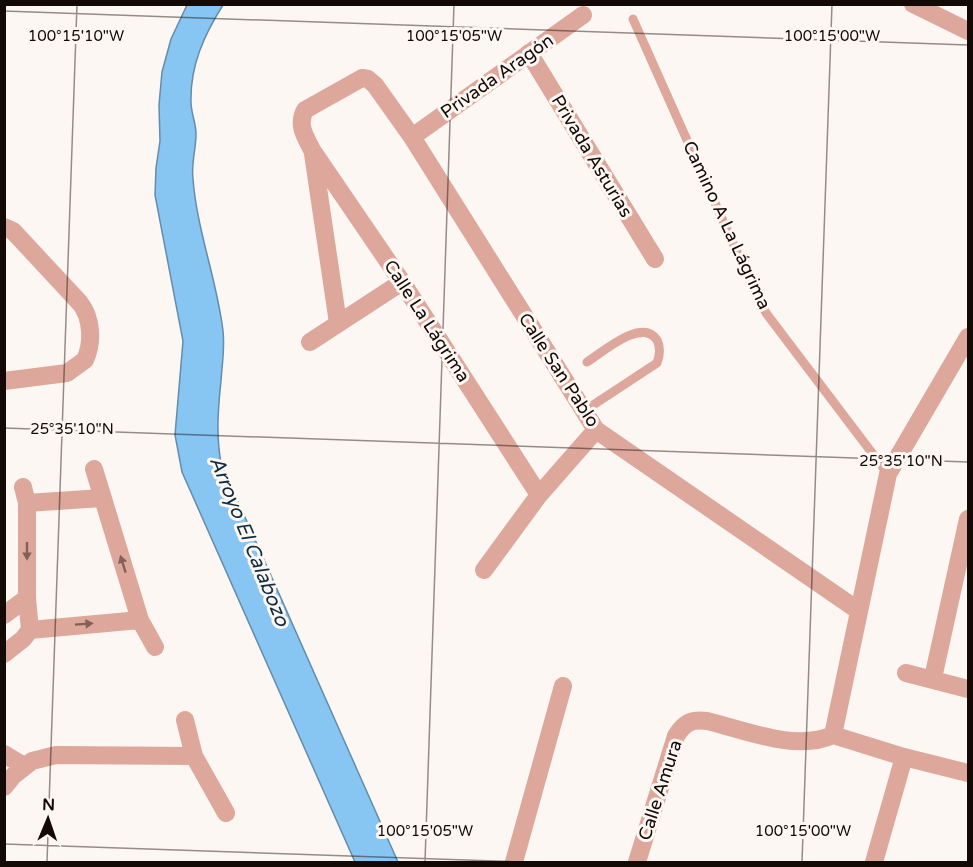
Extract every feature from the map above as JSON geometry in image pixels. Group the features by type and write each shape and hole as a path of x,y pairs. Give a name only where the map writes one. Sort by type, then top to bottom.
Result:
{"street":[{"path":"913,4 969,31"},
{"name":"Privada Aragón","path":"412,137 583,15"},
{"name":"Privada Asturias","path":"529,53 655,259"},
{"name":"Calle San Pablo","path":"362,78 368,79 375,85 412,137 596,430 859,611"},
{"name":"Calle La Lágrima","path":"362,78 305,110 301,124 303,132 312,150 402,282 539,495"},
{"name":"Calle La Lágrima","path":"312,150 338,323"},
{"path":"4,227 13,231 85,310 88,317 90,344 85,360 67,373 4,381"},
{"path":"310,342 402,282"},
{"path":"969,337 888,474 859,611 828,737 969,773"},
{"path":"484,570 539,495 596,430"},
{"path":"94,469 140,620 155,647"},
{"path":"4,654 23,639 30,630 27,598 25,495 102,498"},
{"path":"933,678 969,519"},
{"path":"4,615 27,598"},
{"path":"30,630 140,620"},
{"path":"906,673 933,678 969,689"},
{"path":"514,862 563,686"},
{"name":"Calle Amura","path":"637,862 676,736 682,726 696,719 792,742 807,742 828,737"},
{"path":"185,720 194,756 226,813"},
{"path":"4,754 24,766"},
{"path":"4,786 32,761 56,754 194,756"},
{"path":"874,862 904,758"}],"lane":[{"name":"Camino A La Lágrima","path":"633,19 766,313 888,474"},
{"path":"584,411 657,363 660,353 658,342 652,334 643,331 634,332 587,362"}],"water":[{"name":"Arroyo El Calabozo","path":"187,5 223,5 200,51 191,89 196,134 193,168 195,198 224,337 218,422 221,463 398,862 355,862 182,472 175,435 183,341 155,195 160,141 159,105 162,72 171,39"}]}
